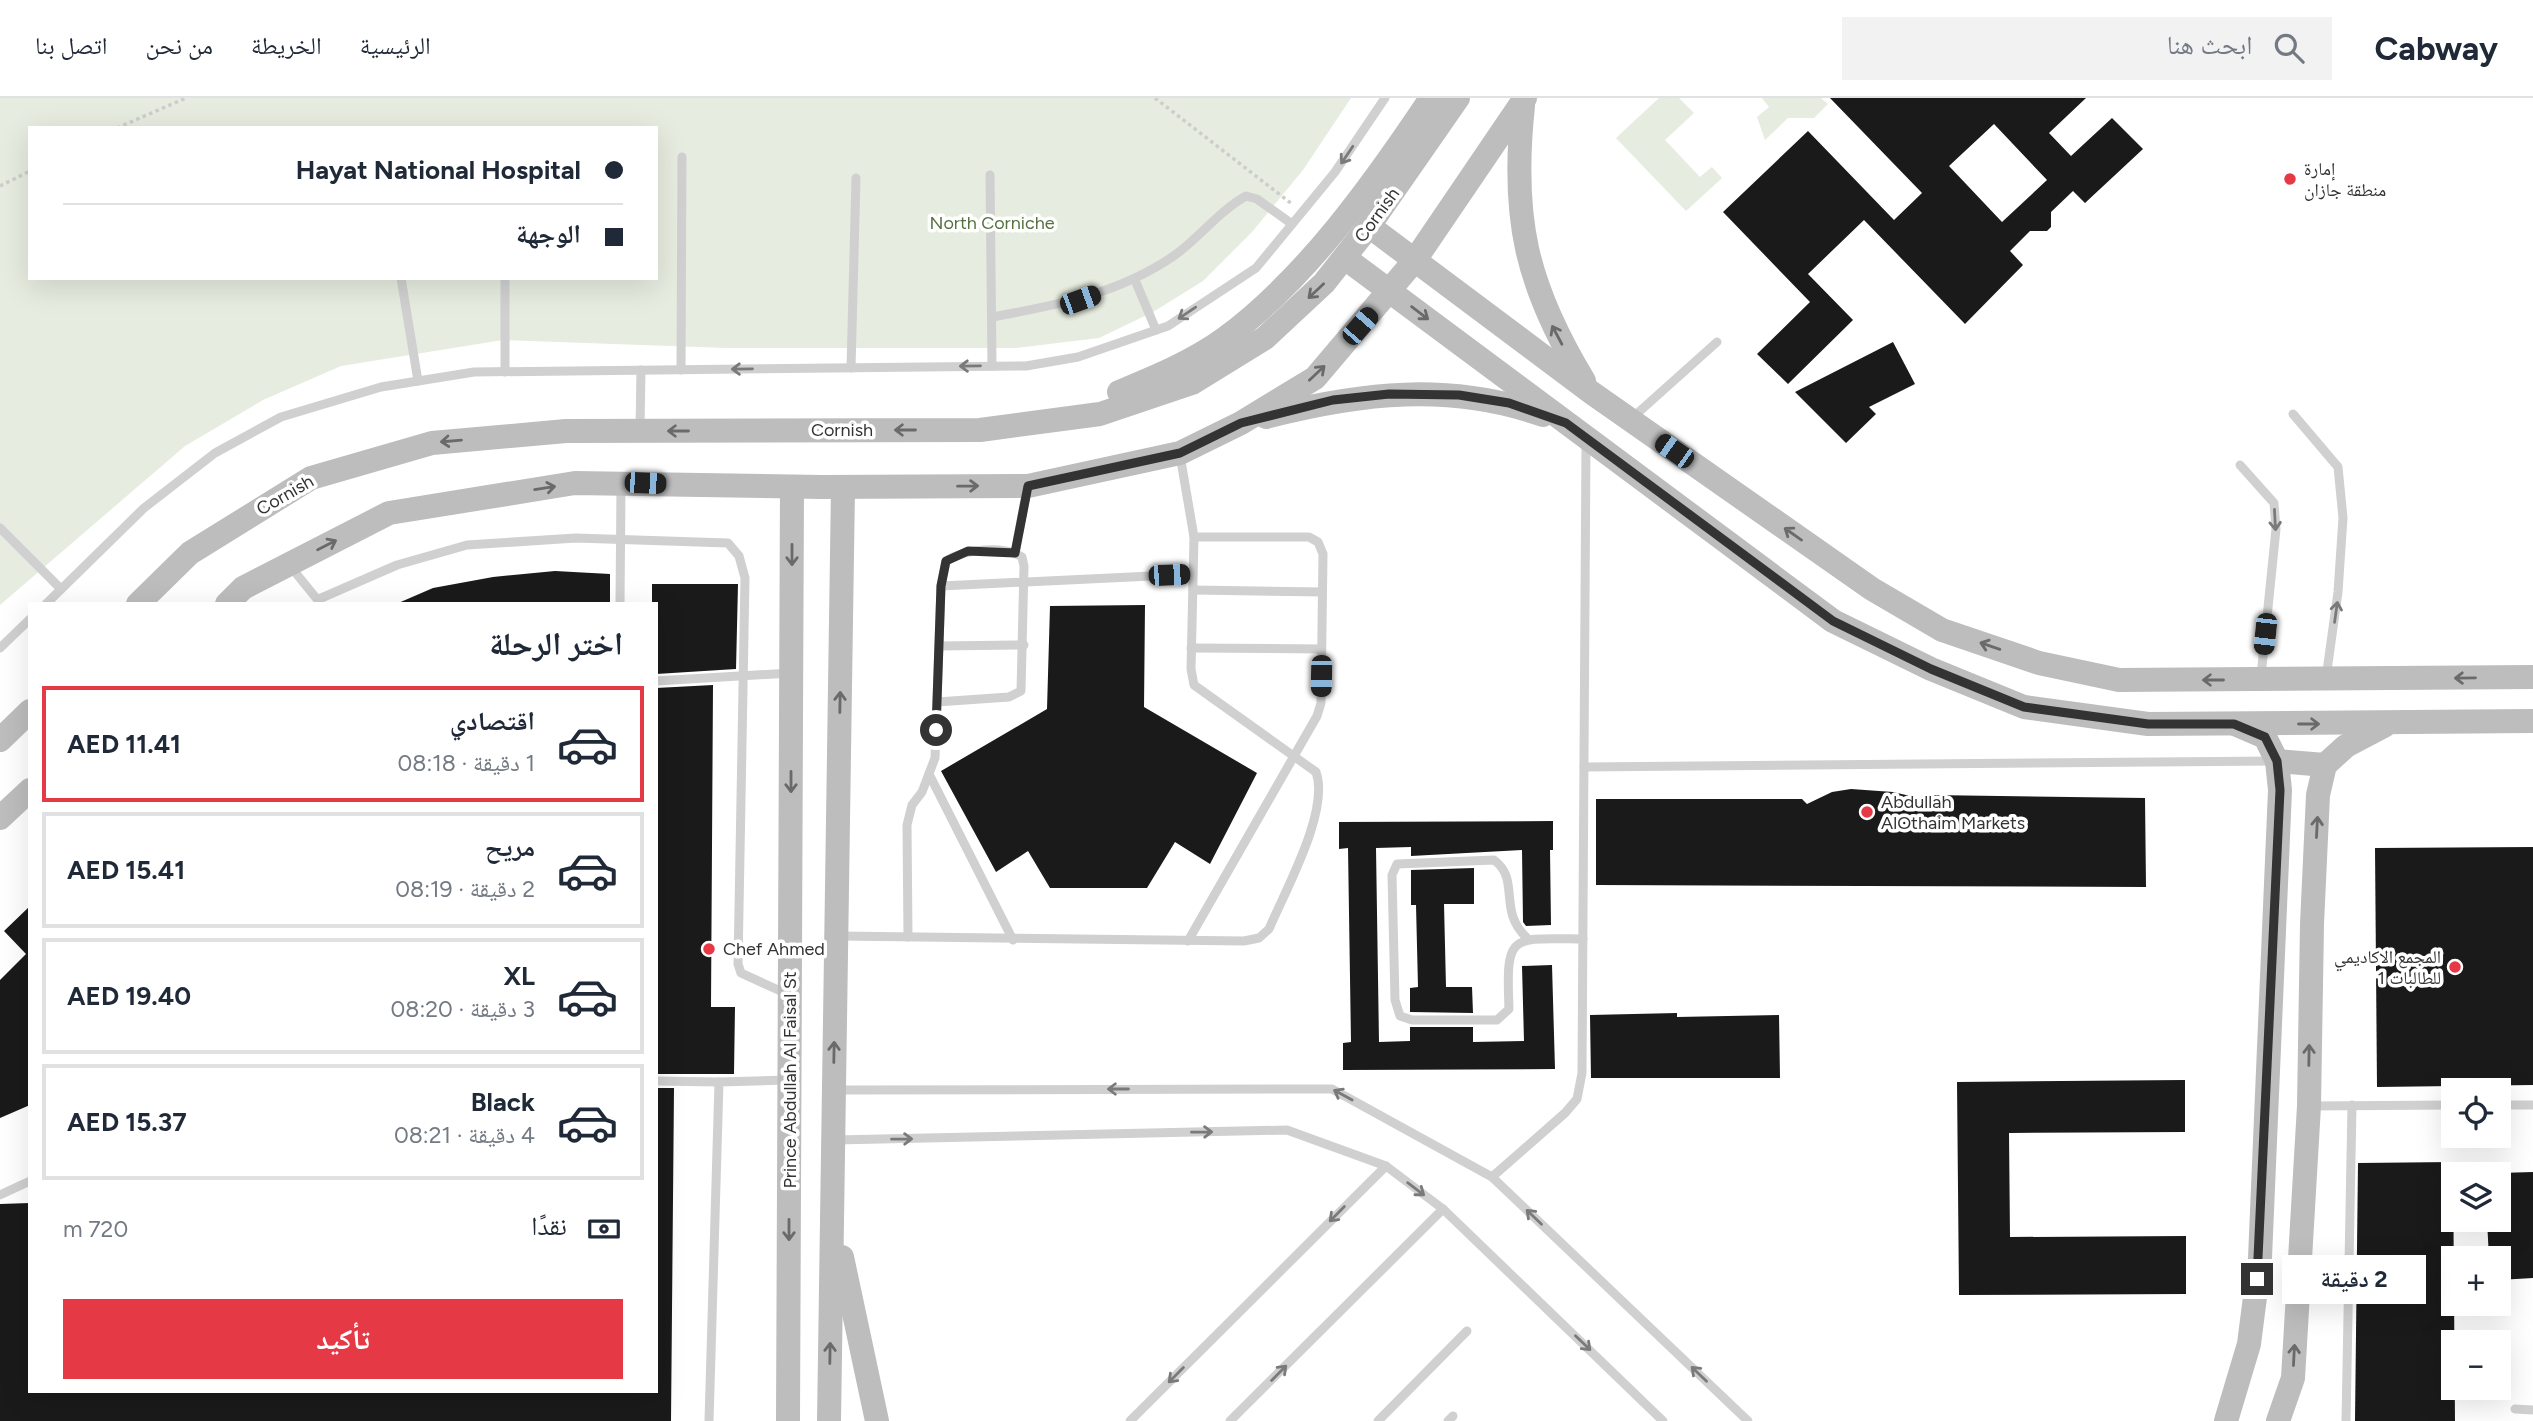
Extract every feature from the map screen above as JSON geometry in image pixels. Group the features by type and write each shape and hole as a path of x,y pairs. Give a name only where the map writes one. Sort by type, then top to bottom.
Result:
{"street":[{"path":"1030,422 1108,397 1175,368 1223,340 1269,301 1325,242 1431,98"},
{"name":"Cornish","path":"140,602 190,553 311,478 432,443 566,431 980,430 1100,414 1192,383 1265,338 1324,283 1369,226 1458,98"},
{"path":"229,602 243,588 389,513 575,483 792,487 1028,486 1180,453 1241,423 1315,377 1415,260 1525,99"},
{"path":"1525,99 1519,185 1532,278 1555,333 1592,393"},
{"path":"1369,226 1630,420 1872,589 1942,630 2039,663 2119,680 2533,677"},
{"path":"1345,258 1833,621 1931,669 2024,707 2148,724 2533,722"},
{"path":"1241,423 1333,400 1389,394 1459,395 1496,401 1576,430"},
{"name":"Prince Abdullah Al Faisal St","path":"788,1421 792,487"},
{"path":"829,1421 843,487"},
{"path":"0,740 28,712"},
{"path":"2278,1421 2292,1378 2309,1106 2312,924 2318,795 2325,765 2346,746 2389,723"},
{"path":"2227,1421 2249,1343 2260,1258 2280,790 2277,761 2265,737 2234,724"},
{"path":"2277,761 2325,765"},
{"path":"0,818 28,792"},
{"path":"832,1207 877,1421"}],"lane":[{"path":"48,602 144,508 215,453 281,417 381,387 474,373 1026,366 1078,357 1168,326 1256,268 1335,172 1385,98"},
{"path":"681,370 682,156"},
{"path":"990,175 992,366"},
{"path":"851,368 856,178"},
{"path":"992,317 1080,300 1135,280 1177,254 1245,196 1256,199 1292,224"},
{"path":"401,280 418,381"},
{"path":"505,280 505,372"},
{"path":"1135,280 1156,330"},
{"path":"1630,420 1717,342"},
{"path":"640,431 642,370"},
{"path":"2293,414 2338,467 2343,518 2338,592 2326,680"},
{"path":"1492,1177 1577,1100 1582,1073 1584,767 1576,430"},
{"path":"836,936 1244,941 1259,938 1269,929 1319,806 1319,782 1315,772 1194,685 1191,648 1194,537 1180,453"},
{"path":"2240,465 2274,503 2276,528 2260,680"},
{"path":"620,602 621,482"},
{"path":"1015,553 1028,486"},
{"path":"0,528 61,589"},
{"path":"1188,941 1317,716 1321,703 1323,554 1318,542 1309,537 1194,537"},
{"path":"289,565 320,601 397,565 467,545 576,538 727,543 739,556 745,578 738,964 741,972 790,995"},
{"path":"908,937 907,825 912,805 922,792 935,758 941,586 946,561 956,554 968,551 1015,553 1023,557 1024,645 1021,691 1009,697 937,702"},
{"path":"941,586 1193,574"},
{"path":"1193,590 1322,592"},
{"path":"0,648 28,621"},
{"path":"939,646 1024,645"},
{"path":"1191,648 1321,649"},
{"path":"658,681 791,673"},
{"path":"1584,767 2277,761"},
{"path":"929,774 1013,940"},
{"path":"1527,938 1515,927 1511,917 1508,873 1494,860 1397,864 1392,875 1395,1000 1400,1016 1412,1020 1497,1020 1509,1009 1509,954 1514,946 1527,938 1583,939"},
{"path":"658,1081 790,1080"},
{"path":"709,1421 719,1082"},
{"path":"834,1090 1332,1089 1492,1177 1748,1421"},
{"path":"2346,1421 2352,1105"},
{"path":"2309,1106 2441,1105"},
{"path":"2511,1105 2533,1105"},
{"path":"833,1140 1287,1130 1386,1166 1443,1209 1663,1421"},
{"path":"1130,1421 1386,1166"},
{"path":"0,1195 28,1182"},
{"path":"1230,1421 1443,1209"},
{"path":"1378,1421 1467,1331"},
{"path":"2515,1409 2533,1410"}],"path":[{"path":"122,126 186,98"},
{"path":"1155,98 1302,212"},
{"path":"0,186 28,172"}],"green space":[{"name":"North Corniche","path":"0,98 1351,98 1303,170 1252,232 1203,281 1153,312 1099,338 1015,348 726,348 503,340 341,366 263,400 185,446 0,605"},
{"path":"1659,98 1679,98 1694,113 1665,140 1700,177 1712,167 1722,178 1686,211 1616,138"},
{"path":"1762,98 1821,98 1828,104 1814,118 1788,118 1765,140 1757,117 1769,107"}],"building":[{"path":"1830,98 2086,98 2049,133 2071,156 2112,118 2143,149 2085,203 2073,191 2051,212 2051,227 2047,231 2030,231 2010,251 2023,265 1965,324 1864,220 1808,274 1853,320 1788,384 1757,354 1810,302 1723,212 1808,131 1894,220 1922,193","holes":["1994,124 2047,180 2002,222 1949,166"]},
{"path":"1893,342 1915,384 1869,407 1876,414 1846,443 1795,392"},
{"path":"555,571 610,574 610,602 401,602 433,588 493,577"},
{"path":"652,584 738,584 736,669 658,674 658,602 652,602"},
{"path":"1145,605 1144,707 1257,773 1210,864 1175,842 1147,888 1050,888 1028,851 996,872 941,771 1047,709 1050,606"},
{"path":"713,685 711,1007 735,1007 734,1074 658,1074 658,688"},
{"path":"1851,789 1893,792 1932,801 1931,795 2145,798 2146,887 1596,885 1596,799 1802,799 1807,804 1832,792"},
{"path":"1553,821 1553,850 1550,850 1551,925 1526,926 1523,922 1522,850 1411,856 1411,847 1376,848 1379,1042 1410,1041 1410,1027 1473,1027 1473,1042 1524,1041 1522,966 1552,965 1555,1069 1343,1070 1343,1043 1351,1042 1348,848 1339,849 1339,822"},
{"name":"المجمع الاكاديمي 1 للطالبات","path":"2533,847 2533,1085 2511,1085 2511,1078 2441,1078 2441,1086 2377,1087 2375,848"},
{"path":"1474,868 1474,904 1444,904 1446,987 1472,987 1473,1013 1410,1012 1410,988 1418,987 1416,905 1411,905 1411,870"},
{"path":"28,908 28,1106 0,1118 0,980 26,954 4,931"},
{"path":"1677,1013 1677,1017 1779,1015 1780,1078 1591,1078 1590,1015"},
{"path":"2185,1080 2185,1132 2009,1133 2010,1237 2186,1236 2186,1294 1959,1295 1957,1082"},
{"path":"658,1088 674,1088 671,1421 0,1421 0,1204 28,1203 28,1393 658,1393"},
{"path":"2441,1162 2441,1232 2454,1232 2454,1246 2441,1246 2441,1316 2454,1316 2454,1330 2441,1330 2441,1400 2455,1400 2455,1421 2355,1421 2358,1163"},
{"path":"2533,1172 2533,1278 2511,1279 2511,1246 2488,1246 2488,1232 2511,1232 2511,1173"}],"place":[{"name":"إمارة منطقة جازان","path":"2290,179"},
{"name":"Abdullah AlOthaim Markets","path":"1867,812"},
{"name":"Chef Ahmed","path":"709,949"},
{"name":"المجمع الاكاديمي 1 للطالبات","path":"2455,967"}],"route":[{"path":"936,730 941,586 946,561 956,554 968,551 1015,553 1028,486 1180,453 1241,423 1333,400 1389,394 1459,395 1509,403 1566,423 1833,621 1931,669 2024,707 2148,724 2234,724 2265,737 2277,761 2280,790 2257,1279"}]}
